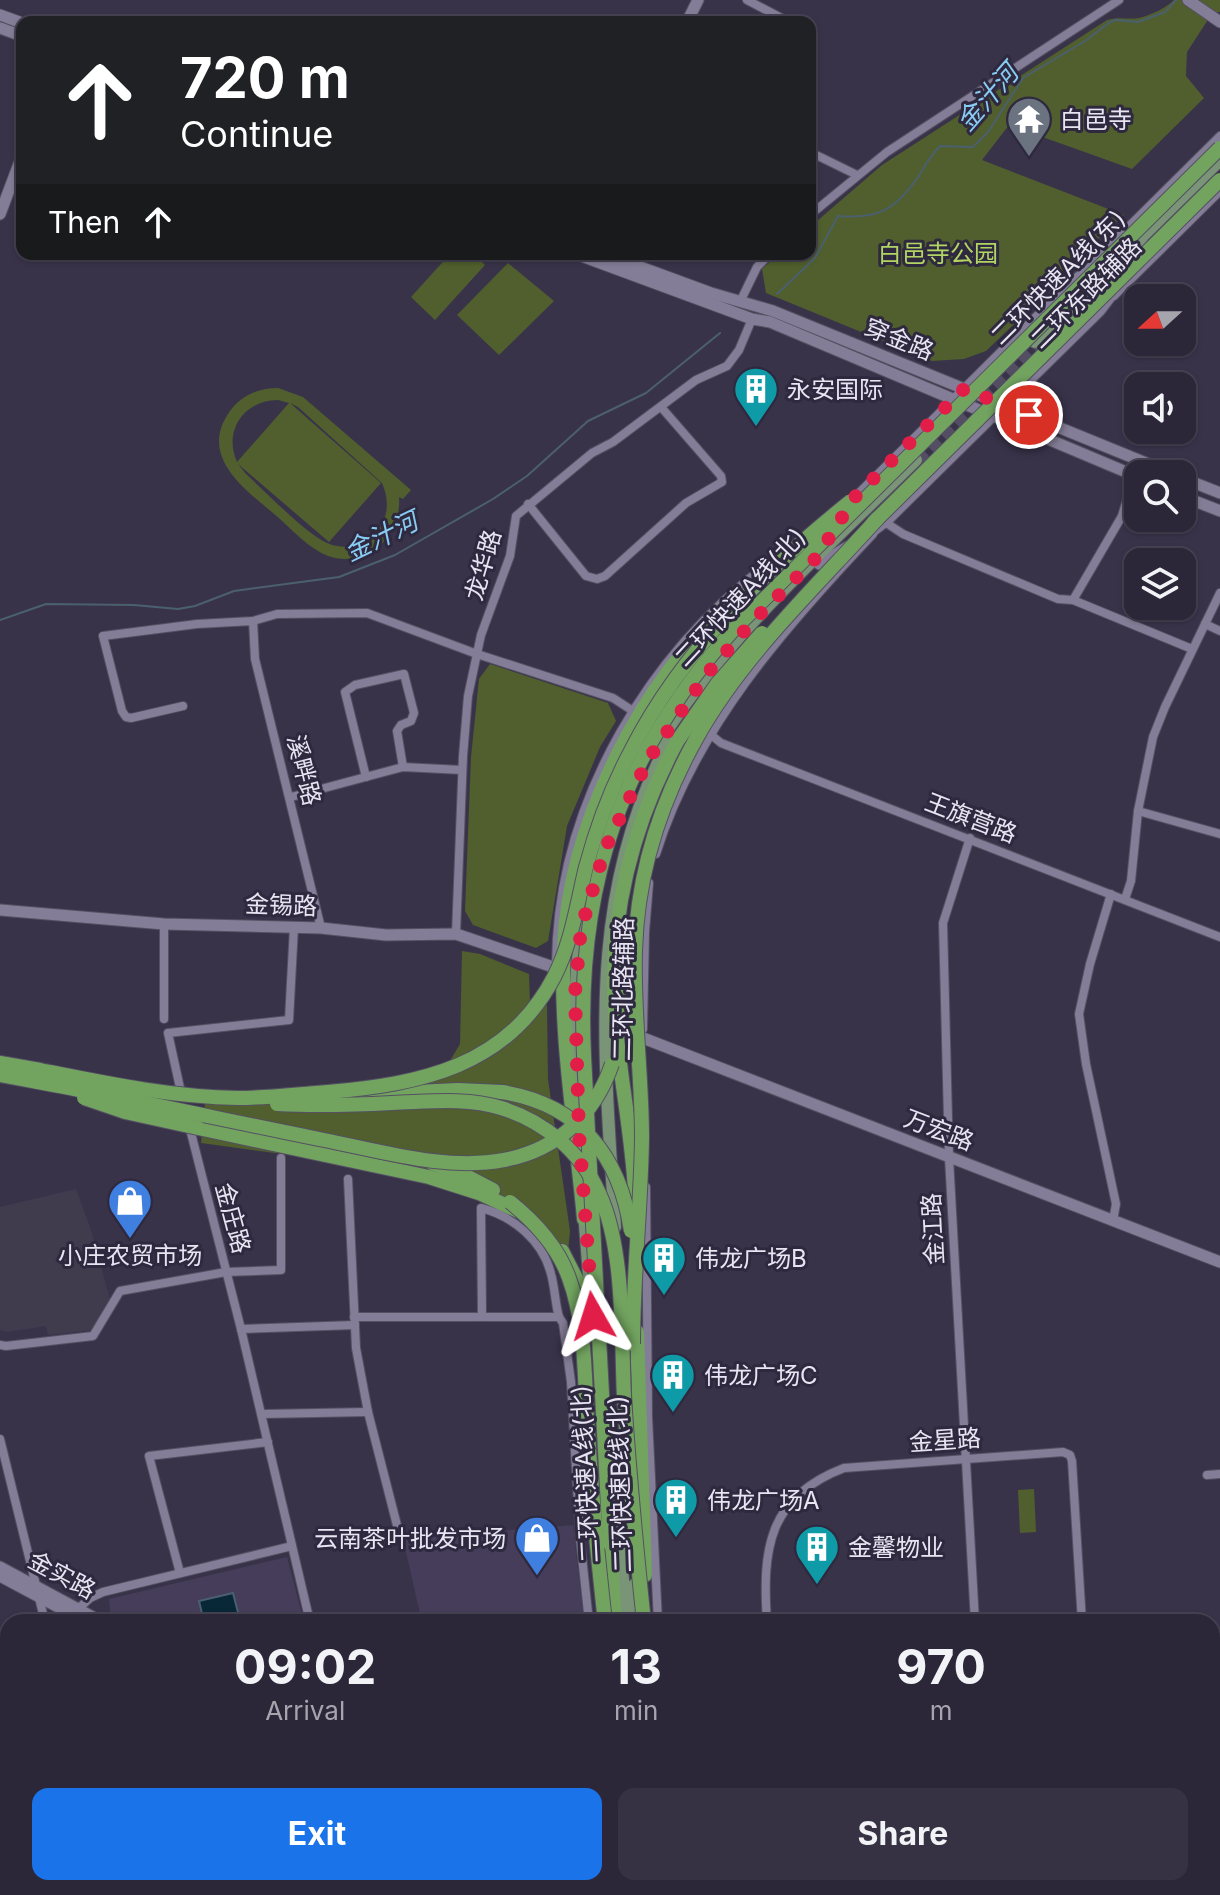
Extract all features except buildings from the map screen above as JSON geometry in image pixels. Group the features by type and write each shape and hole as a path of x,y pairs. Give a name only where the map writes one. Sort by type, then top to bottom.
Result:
{"highway":[{"name":"二环快速A线(东)","path":"924,434 1220,148"},
{"name":"二环快速B线(北)","path":"642,1614 635,1199 614,992 616,936 624,883 649,800 671,753 697,711 757,638 945,457 1220,180"},
{"path":"584,1219 564,995 564,946 569,902 581,851 600,798 623,746 653,694 701,631 924,434"},
{"name":"二环快速A线(北)","path":"615,1614 583,1013 586,939 598,874 635,772 688,683 747,615 924,434"},
{"path":"39,1076 385,1151 457,1162 503,1160 546,1145 578,1122 595,1102 612,1064 649,855 665,804 689,753 711,713 755,655 882,519"},
{"path":"260,1098 377,1088 427,1078 484,1052 525,1018 543,995 561,961 601,819 648,719 678,675 712,634 795,548"},
{"path":"634,1291 642,1143 635,974 639,903"},
{"path":"0,1063 125,1112 429,1177 479,1193 517,1210 552,1238 576,1275 589,1311 602,1381"},
{"path":"0,1075 39,1076 212,1097 476,1090 518,1095 549,1105 576,1123 593,1138 607,1157 618,1179 631,1228 634,1291 634,1599 639,1614"},
{"path":"153,1091 295,1105 472,1102 503,1108 526,1117 554,1135 574,1154 599,1192 614,1242 641,1614"},
{"path":"385,1151 456,1172 502,1196 536,1226 565,1267 573,1289 580,1328 604,1614"}],"main road":[{"path":"1141,242 1220,160"},
{"path":"1037,344 1220,168"},
{"path":"634,1599 590,1295 576,1075 576,971 581,929 612,830 639,777 685,702 728,648 918,462"},
{"path":"628,1614 634,1599 605,1041 607,956 617,879 630,829 649,780 690,706 732,652 817,562"}],"street":[{"path":"747,0 778,16"},
{"path":"816,210 887,152 1119,0"},
{"path":"1188,0 1220,22"},
{"name":"二环东路辅路","path":"924,434 953,400 1220,136"},
{"path":"816,155 857,175"},
{"path":"0,214 16,172"},
{"name":"二环东路辅路","path":"945,457 992,417 1220,191"},
{"path":"1073,282 1094,264 1141,242"},
{"path":"1100,310 1116,290 1141,242"},
{"name":"穿金路","path":"592,260 752,319 770,322 1124,471"},
{"name":"穿金路","path":"622,260 773,311 1139,460"},
{"path":"740,302 757,267 764,260"},
{"name":"龙华路","path":"456,934 468,696 481,635 510,556 516,516 592,453 613,442 696,380 727,366 739,350 752,319"},
{"path":"1010,343 1005,358 1012,372 1026,377 1037,372"},
{"path":"528,504 586,576 597,579 605,576 686,503 722,482 721,476 661,407"},
{"path":"584,1219 563,1067 556,968 560,905 575,840 598,777 633,711 669,658 716,606 860,492 924,434 935,428 948,435 953,449 945,457"},
{"path":"1196,484 1220,493"},
{"path":"817,562 843,513 860,492"},
{"path":"1196,502 1220,511"},
{"path":"1073,600 1124,510"},
{"path":"817,562 866,536 882,519 903,534 1058,599 1073,600 1192,649"},
{"name":"二环北路辅路","path":"658,1614 648,1436 648,1240 643,1038 645,924 652,871 671,812 710,734 732,700 882,519"},
{"path":"1125,899 1131,881 1138,811 1153,737 1220,593"},
{"path":"183,706 126,717 103,636 197,624 253,621 277,614 367,613 477,654 613,698 633,711"},
{"name":"溪畔路","path":"253,621 255,659 321,928"},
{"path":"1205,624 1220,631"},
{"path":"366,777 345,692 355,685 404,674 414,713 411,721 401,725 397,731 403,767"},
{"name":"王旗营路","path":"710,734 721,743 1220,937"},
{"path":"291,797 403,767 462,770"},
{"path":"1138,811 1220,834"},
{"name":"金江路","path":"970,838 943,923 949,1158 975,1614"},
{"path":"1111,894 1079,1014 1086,1064 1116,1204 1113,1221"},
{"name":"金锡路","path":"0,910 164,924 321,928 386,935 456,934 556,968"},
{"path":"164,924 164,1019"},
{"name":"金庄路","path":"294,927 289,1020 168,1033 308,1614"},
{"name":"万宏路","path":"643,1038 1220,1262"},
{"path":"0,1345 93,1336 120,1291 226,1272 281,1270 281,1158"},
{"path":"348,1179 356,1348 368,1412 399,1533"},
{"path":"482,1317 481,1208 503,1213 519,1226 537,1245 552,1274 568,1350 588,1614"},
{"path":"241,1329 355,1321 559,1317"},
{"path":"602,1381 605,1614"},
{"path":"262,1414 368,1412"},
{"path":"0,1439 43,1614"},
{"path":"180,1573 149,1456 268,1442"},
{"name":"金星路","path":"766,1614 764,1579 768,1542 784,1512 800,1492 820,1478 844,1468 1063,1452 1070,1455 1073,1470 1082,1614"},
{"path":"1207,1475 1220,1474"},
{"path":"73,1614 90,1598 103,1592 292,1546"},
{"name":"金实路","path":"0,1567 71,1614"},
{"name":"金实路","path":"0,1576 37,1590"}],"shaded area":[{"path":"76,1189 111,1303 93,1330 48,1335 46,1326 7,1332 0,1330 0,1207"},
{"path":"573,1525 583,1614 420,1614 403,1539"},
{"path":"287,1557 302,1614 110,1614 109,1599"}],"green space":[{"name":"白邑寺公园","path":"1174,0 1220,0 1220,12 1213,12 1187,52 1186,76 1204,98 1132,169 1009,125 982,160 1124,215 1064,270 1037,302 986,351 964,359 932,361 766,293 762,269 772,260 816,260 816,222 882,165 1107,20 1144,17"},
{"path":"445,260 480,260 485,265 435,320 411,297"},
{"path":"508,263 554,301 499,355 457,315"},
{"path":"271,388 303,397 411,490 403,499 399,497 395,524 388,536 368,553 342,559 321,553 254,497 223,459 219,444 221,428 230,411 251,394","holes":["278,400 289,403 237,462 233,439 240,419 255,405","290,403 382,483 387,501 386,513 378,530 368,540 341,547 318,538 286,512 238,464 329,542 381,483"]},
{"path":"490,664 608,703 616,721 600,747 567,826 548,941 536,948 473,925 465,911 471,757 479,679"},
{"path":"462,951 480,954 529,974 530,1004 547,1005 548,1079 570,1231 567,1262 529,1226 478,1191 424,1173 201,1143 206,1094 407,1078 448,1064 460,1044"},
{"path":"1034,1489 1036,1532 1020,1533 1018,1490"}],"water":[{"path":"233,1593 238,1614 202,1614 199,1601"}],"waterway":[{"name":"金汁河","path":"816,256 838,216 864,216 893,205 910,189 940,146 973,147 988,132 1023,78 1085,41 1110,22 1138,22 1165,12 1176,0"},
{"name":"金汁河","path":"777,294 813,260"},
{"name":"金汁河","path":"0,620 46,604 178,609 234,591 339,577 395,555 527,476 588,421 646,393 720,333"}],"tunnel":[{"path":"920,464 1039,346"}],"place":[{"name":"白邑寺","path":"1029,158"},
{"name":"永安国际","path":"756,428"},
{"name":"小庄农贸市场","path":"130,1240"},
{"name":"伟龙广场B","path":"664,1297"},
{"name":"伟龙广场C","path":"673,1414"},
{"name":"伟龙广场A","path":"676,1539"},
{"name":"云南茶叶批发市场","path":"537,1577"},
{"name":"金馨物业","path":"817,1586"}],"route":[{"path":"593,1316 579,1134 576,971 581,929 591,889 621,812 667,730 716,662 817,557 855,497 964,389 1029,415"}]}
